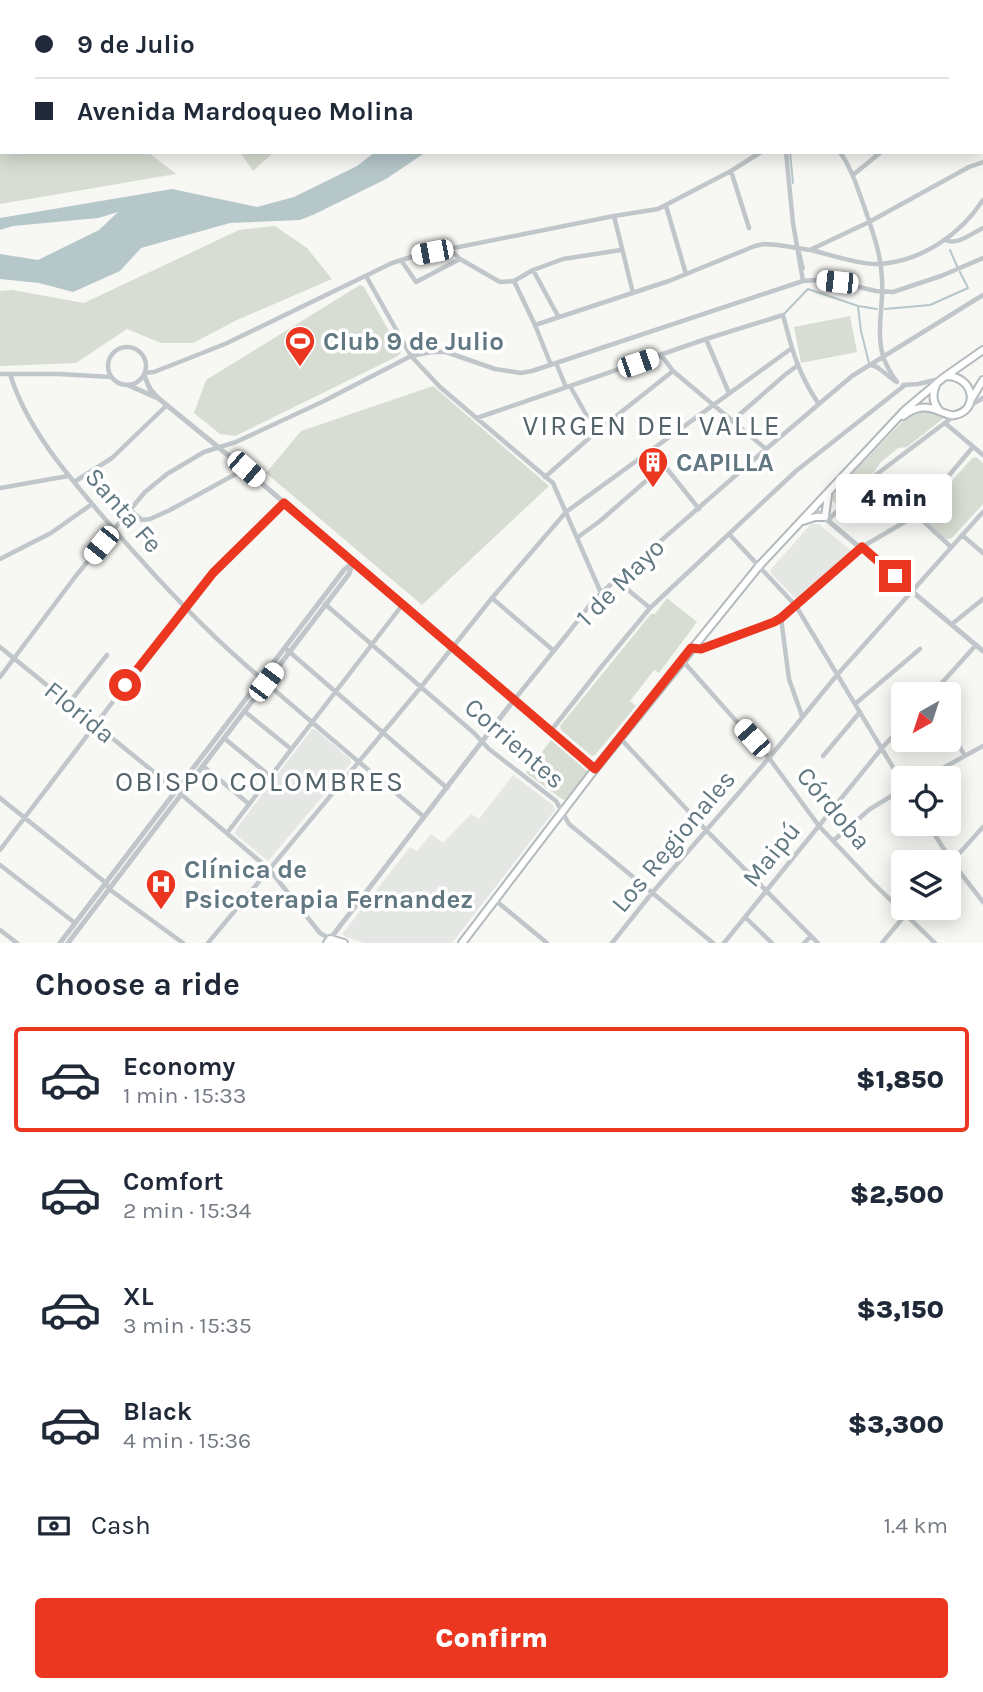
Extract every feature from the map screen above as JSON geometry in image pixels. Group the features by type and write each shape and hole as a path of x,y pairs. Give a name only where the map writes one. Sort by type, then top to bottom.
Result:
{"main road":[{"path":"462,943 595,769 759,566 911,403 983,349"},
{"path":"944,377 958,378 968,386 968,405"},
{"path":"888,429 914,408 921,407 955,415 962,412 983,381"},
{"path":"936,384 933,397 940,411"},
{"path":"797,524 805,519 826,518 826,500 830,490"},
{"name":"Florida","path":"329,941 344,943"}],"street":[{"path":"144,374 225,344 401,260 658,209 732,171 758,154"},
{"path":"786,154 796,247 803,281"},
{"path":"841,154 853,175 876,237 883,293 880,326 883,357 897,382"},
{"path":"853,175 879,154"},
{"path":"810,250 983,162"},
{"path":"732,171 749,228"},
{"path":"535,325 633,293 764,244 796,247 881,264 911,257 937,246 946,239 983,200"},
{"path":"666,206 686,274"},
{"path":"614,216 633,293"},
{"path":"946,239 955,242 983,228"},
{"path":"450,249 460,260 500,282 514,281 533,270 563,259 621,250"},
{"path":"0,677 114,529 145,492 161,479 204,452 236,442 323,402 411,356 446,352 495,369 521,373 803,281 837,282 883,293 941,276 983,258"},
{"path":"401,260 416,282 460,260"},
{"path":"533,270 558,316"},
{"path":"366,276 411,356 440,387 553,483 601,593"},
{"path":"514,281 554,364 596,432"},
{"name":"1 de Mayo","path":"329,941 601,593 852,376 983,295"},
{"path":"477,418 783,315 797,366 818,403"},
{"path":"706,339 729,393"},
{"path":"128,385 138,382 146,366 143,355 133,348 118,350 111,358 109,366 112,377 119,383 158,398 219,447 595,769"},
{"path":"208,943 566,512 792,348"},
{"path":"662,355 673,371 766,449"},
{"path":"870,364 905,385 944,377"},
{"path":"732,421 797,366"},
{"path":"545,477 596,432 673,371"},
{"path":"0,374 112,377"},
{"name":"Santa Fe","path":"10,374 34,425 69,476 185,607 230,651 424,817"},
{"path":"144,374 158,398"},
{"path":"550,732 650,608 796,471 905,385"},
{"path":"968,405 983,398"},
{"path":"74,482 112,458 167,405"},
{"path":"826,518 873,477 955,415"},
{"path":"944,423 983,456"},
{"path":"691,648 701,649 781,618 862,547 917,513 973,447"},
{"path":"652,450 699,509"},
{"path":"130,510 142,520 150,519 246,469"},
{"path":"0,488 69,476"},
{"path":"873,477 917,513 951,547"},
{"path":"577,537 600,521 647,480"},
{"path":"0,850 185,607 226,560 284,503"},
{"path":"0,559 51,533 92,504"},
{"path":"813,508 983,651"},
{"name":"Los Regionales","path":"612,943 652,892 769,758 837,675 983,512"},
{"path":"729,534 796,606 892,766"},
{"path":"962,535 983,553"},
{"path":"68,943 107,886 323,603 344,570 354,562"},
{"path":"616,580 650,608"},
{"path":"492,598 554,651"},
{"path":"952,624 983,599"},
{"name":"Corrientes","path":"323,603 489,749 556,801 569,824 713,943"},
{"path":"227,833 402,604"},
{"path":"781,618 789,678 802,717"},
{"path":"943,682 976,646"},
{"name":"Florida","path":"0,647 269,869 329,941"},
{"path":"855,704 920,649"},
{"path":"287,650 447,788"},
{"path":"69,703 107,655"},
{"name":"Córdoba","path":"682,660 769,758 818,826 891,899"},
{"path":"178,793 224,738 264,680"},
{"path":"244,711 291,749"},
{"path":"823,756 860,712"},
{"path":"224,738 270,776"},
{"path":"620,738 818,943"},
{"name":"Maipú","path":"724,943 891,738"},
{"path":"947,766 983,746"},
{"path":"961,749 965,756"},
{"path":"202,766 249,804"},
{"path":"833,841 891,795"},
{"path":"0,798 107,886 183,943"},
{"path":"961,852 983,827"},
{"path":"0,865 75,923"},
{"path":"961,877 983,902"},
{"path":"60,943 107,886"},
{"path":"495,900 547,943"},
{"path":"745,917 772,943"},
{"path":"882,943 901,920"},
{"name":"Córdoba","path":"912,920 935,943"},
{"path":"0,930 17,943"},
{"path":"804,943 811,936"}],"shaded area":[{"path":"0,154 151,154 176,174 0,204"},
{"path":"241,154 272,154 253,171"},
{"path":"372,154 423,154 386,179 300,220 230,223 141,248 120,271 73,292 39,283 0,279 0,254 38,260 99,230 118,212 98,218 13,226 0,230 0,218 172,189 257,207 294,197 357,166"},
{"path":"275,226 307,248 332,279 237,320 193,343 161,343 127,329 76,363 0,366 0,291 12,290 84,303 239,230"},
{"name":"Club 9 de Julio","path":"360,285 364,287 401,352 398,356 235,436 220,434 194,413 206,380"},
{"path":"850,316 857,352 801,363 794,327"},
{"path":"433,386 549,486 422,605 266,473 301,431"},
{"path":"922,410 945,417 907,447 898,448 841,501 835,503 832,500 833,494 841,485 902,422"},
{"path":"976,457 983,463 983,504 952,538 946,539 923,518 923,514 972,458"},
{"path":"811,524 819,524 850,550 850,553 799,598 795,598 771,573 771,569"},
{"path":"667,598 697,622 659,673 654,670 630,701 636,706 592,756 561,730 560,726"},
{"path":"312,729 351,760 351,763 268,861 235,834 236,829"},
{"path":"551,740 587,771 565,800 526,773"},
{"path":"513,775 553,805 555,810 452,943 364,943 344,936 343,933 410,847 417,851 431,834 443,843 471,814 479,819"}],"waterway":[{"path":"790,154 793,183"},
{"path":"950,250 957,266"},
{"path":"800,252 804,269"},
{"path":"885,309 930,305 968,288 960,272"},
{"path":"783,315 808,289 858,306 877,309"},
{"path":"858,307 869,363"}],"place":[{"name":"Club 9 de Julio","path":"300,368"},
{"name":"CAPILLA","path":"653,489"},
{"name":"Clínica de Psicoterapia Fernandez","path":"161,911"}],"district":[{"name":"VIRGEN DEL VALLE","path":"652,425"},
{"name":"OBISPO COLOMBRES","path":"260,781"}],"route":[{"path":"125,685 213,573 284,503 595,769 691,648 701,649 781,618 862,547 895,576"}]}
